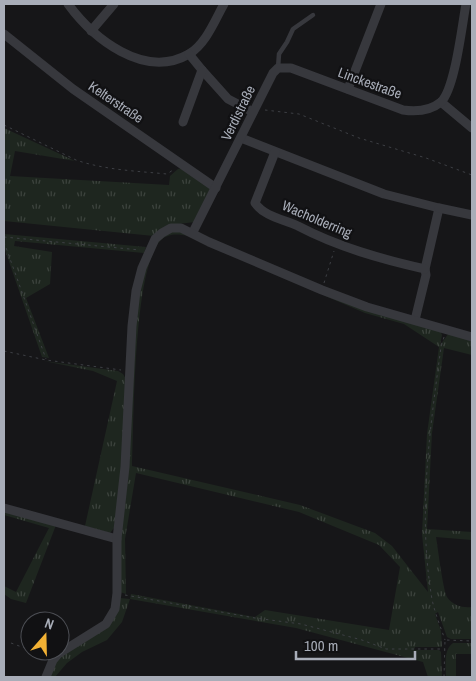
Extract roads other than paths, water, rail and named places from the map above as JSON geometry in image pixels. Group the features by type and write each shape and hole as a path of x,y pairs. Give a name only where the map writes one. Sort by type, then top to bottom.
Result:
{"street":[{"path":"68,4 91,31 106,43 123,52 159,62 175,60 189,54 206,37 224,4"},
{"path":"91,31 114,4"},
{"path":"348,90 381,4"},
{"path":"466,4 450,87 441,102 472,128"},
{"name":"Kelterstraße","path":"4,34 73,89 216,188"},
{"path":"189,54 228,99 254,110"},
{"name":"Linckestraße","path":"278,68 291,68 403,110 415,112 441,102"},
{"name":"Verdistraße","path":"193,232 273,73 278,68"},
{"path":"183,122 202,70"},
{"path":"241,138 384,194 472,215"},
{"name":"Wacholderring","path":"276,152 255,203 261,211 336,244 380,258 425,269"},
{"path":"415,320 439,208"},
{"path":"46,677 53,660 64,648 106,624 116,609 117,539 125,466 132,326 136,291 142,268 155,239 171,228 181,228 193,232 209,242 322,290 367,307 472,337"},
{"path":"4,508 117,539"}],"lane":[{"name":"Verdistraße","path":"278,68 279,54 293,29 312,15"}]}
